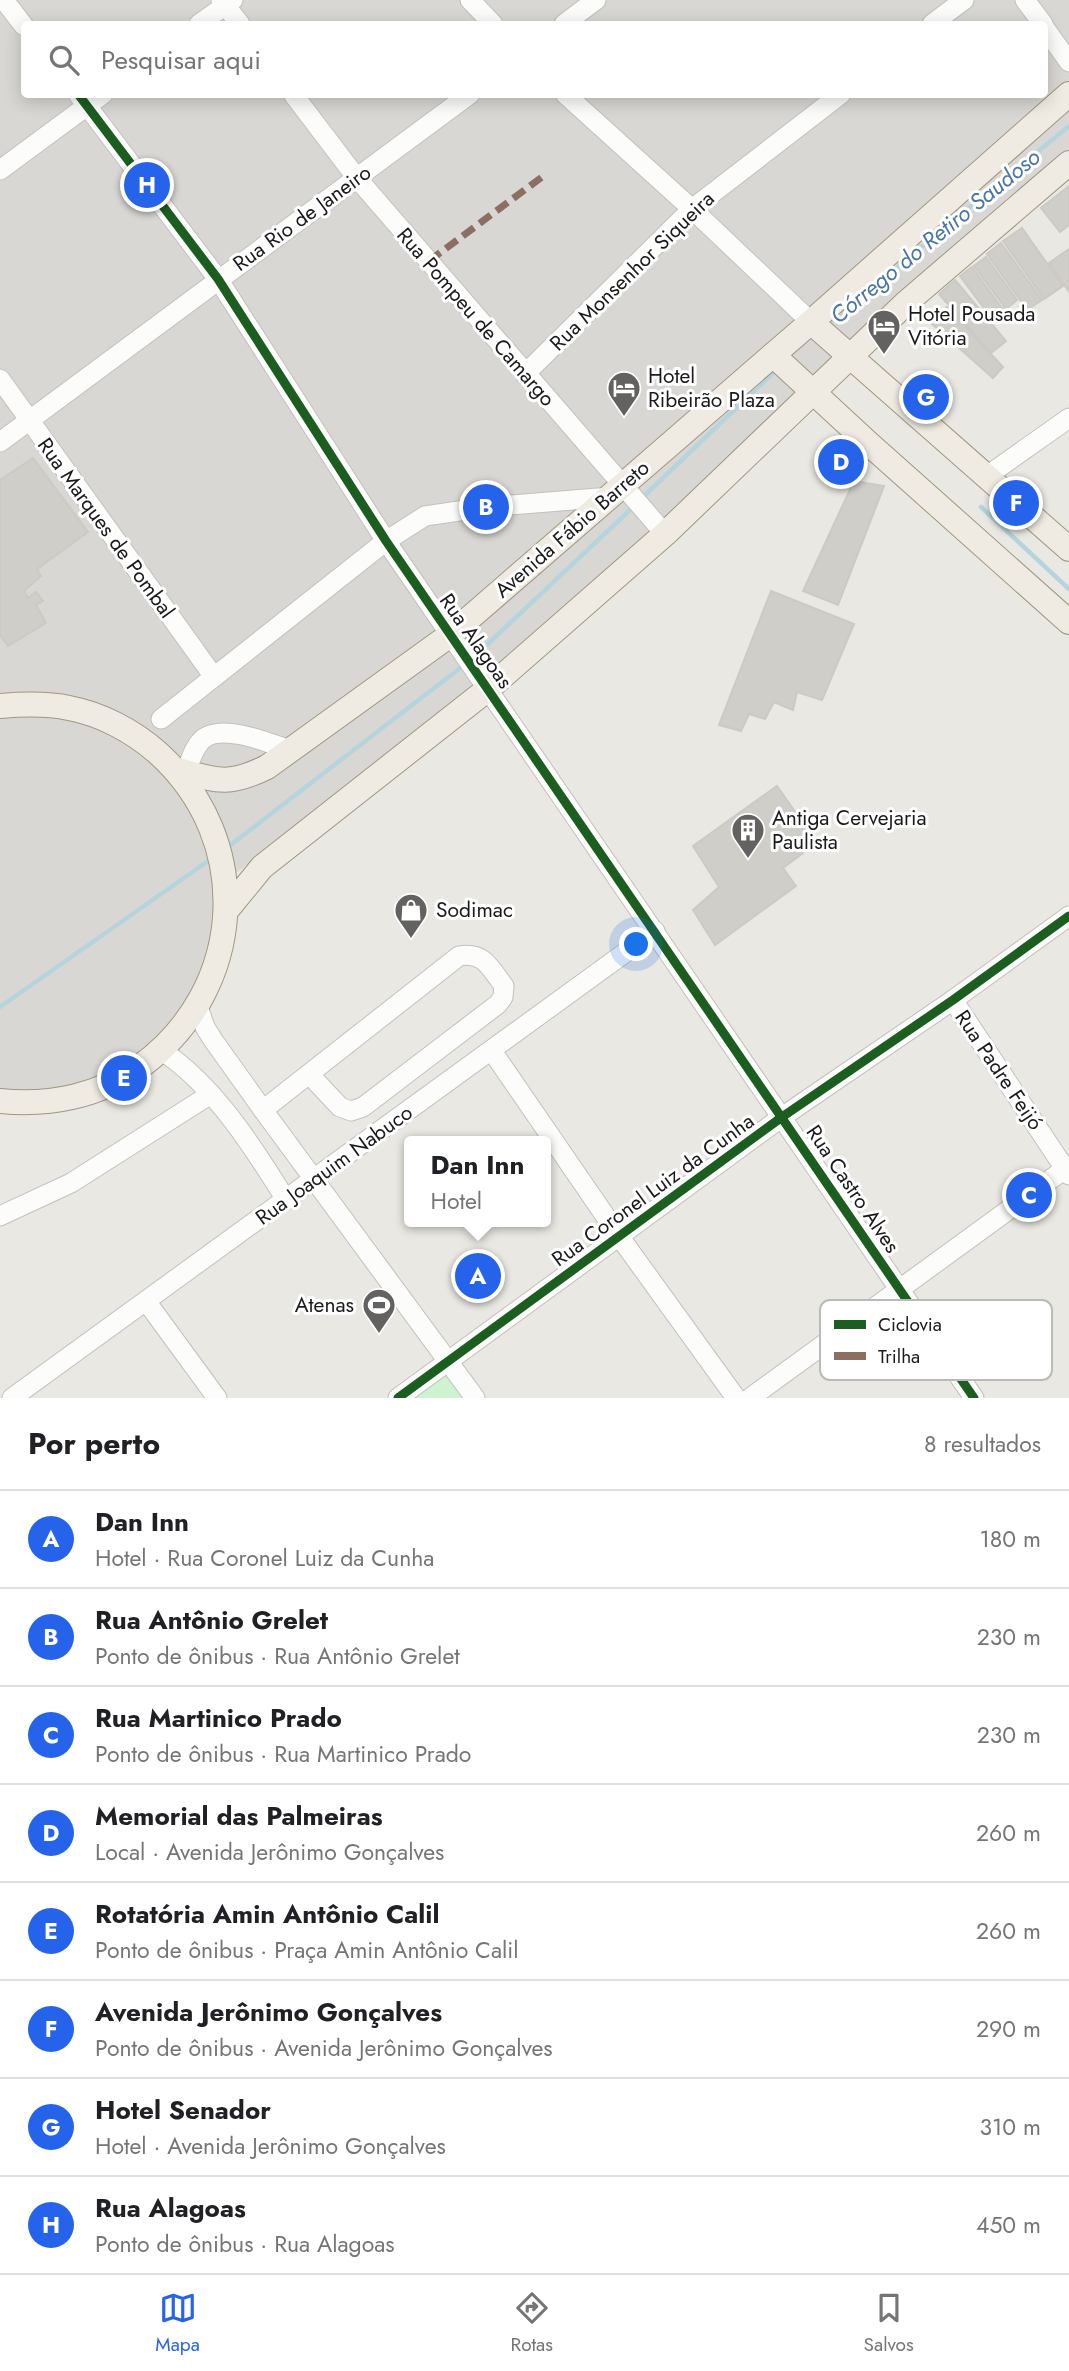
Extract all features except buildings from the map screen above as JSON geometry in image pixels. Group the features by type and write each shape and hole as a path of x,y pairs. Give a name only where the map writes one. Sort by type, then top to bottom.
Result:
{"main road":[{"name":"Avenida Fábio Barreto","path":"181,771 212,780 236,779 267,767 452,637 777,359 1069,94"},
{"path":"226,911 261,867 663,531 846,354 1069,163"},
{"path":"815,325 1069,549"},
{"path":"777,359 1069,622"},
{"path":"0,692 28,703"},
{"path":"0,706 28,703 69,708 108,720 144,741 181,771 212,827 225,881 226,911 218,961 198,1007 162,1051 124,1078 76,1097 12,1102 0,1114"}],"street":[{"path":"4,0 21,22"},
{"path":"470,0 490,21"},
{"path":"568,21 596,0"},
{"path":"936,21 964,0"},
{"path":"1026,0 1041,21"},
{"path":"203,21 227,2 238,21"},
{"path":"1048,32 1069,62"},
{"path":"0,170 90,98"},
{"name":"Rua Alagoas","path":"90,98 218,279 386,541 655,931"},
{"name":"Rua Pompeu de Camargo","path":"296,98 356,177 525,374 620,492 663,531"},
{"name":"Rua Rio de Janeiro","path":"0,442 465,98"},
{"path":"569,98 815,325"},
{"name":"Rua Monsenhor Siqueira","path":"525,374 692,209 836,98"},
{"name":"Rua Marques de Pombal","path":"0,379 214,677"},
{"path":"987,476 1069,418"},
{"path":"161,719 386,541 425,516 620,492"},
{"path":"181,771 205,738 219,734 258,738 290,750"},
{"name":"Rua Coronel Luiz da Cunha","path":"398,1398 782,1117 1065,925"},
{"name":"Rua Joaquim Nabuco","path":"12,1398 655,931"},
{"name":"Rua Castro Alves","path":"655,931 907,1300"},
{"path":"263,1110 459,956 471,954 482,958 504,986 503,997 498,1004 363,1107 351,1111 340,1107 309,1074"},
{"name":"Rua Padre Feijó","path":"953,1000 1068,1170"},
{"path":"198,1007 209,1033 297,1158 475,1398"},
{"path":"162,1051 189,1070 211,1094 271,1175 286,1200"},
{"path":"492,1051 550,1136"},
{"path":"0,1216 71,1183 211,1094"},
{"path":"551,1137 736,1398"},
{"path":"271,1175 297,1158"},
{"path":"885,1300 1068,1170"},
{"path":"146,1301 217,1398"},
{"path":"750,1398 820,1347"},
{"name":"Rua Castro Alves","path":"962,1380 974,1398"}],"shaded area":[{"path":"0,0 1069,0 1069,175 804,385 488,689 225,881 218,961 124,1078 0,1114"}],"green space":[{"path":"447,1370 467,1398 408,1398"}],"waterway":[{"name":"Córrego do Retiro Saudoso","path":"828,324 1069,126"},
{"path":"641,499 777,369"},
{"path":"474,657 633,507"},
{"path":"981,507 1069,589"},
{"path":"224,850 464,665"},
{"path":"0,1007 211,859"}],"marked path":[{"path":"429,261 542,177"}],"cycle path":[{"path":"81,98 218,279 386,541 907,1300"},
{"path":"398,1398 782,1117 953,1000 1069,916"},
{"path":"962,1380 974,1398"}],"place":[{"name":"Rua Alagoas","path":"147,185"},
{"name":"Hotel Pousada Vitória","path":"884,356"},
{"name":"Hotel Senador","path":"926,397"},
{"name":"Hotel Ribeirão Plaza","path":"624,418"},
{"name":"Memorial das Palmeiras","path":"841,462"},
{"name":"Avenida Jerônimo Gonçalves","path":"1016,503"},
{"name":"Rua Antônio Grelet","path":"486,507"},
{"name":"Antiga Cervejaria Paulista","path":"748,860"},
{"name":"Sodimac","path":"411,940"},
{"name":"Rotatória Amin Antônio Calil","path":"124,1078"},
{"name":"Rua Martinico Prado","path":"1029,1195"},
{"name":"Dan Inn","path":"478,1276"},
{"name":"Atenas","path":"379,1335"}]}
